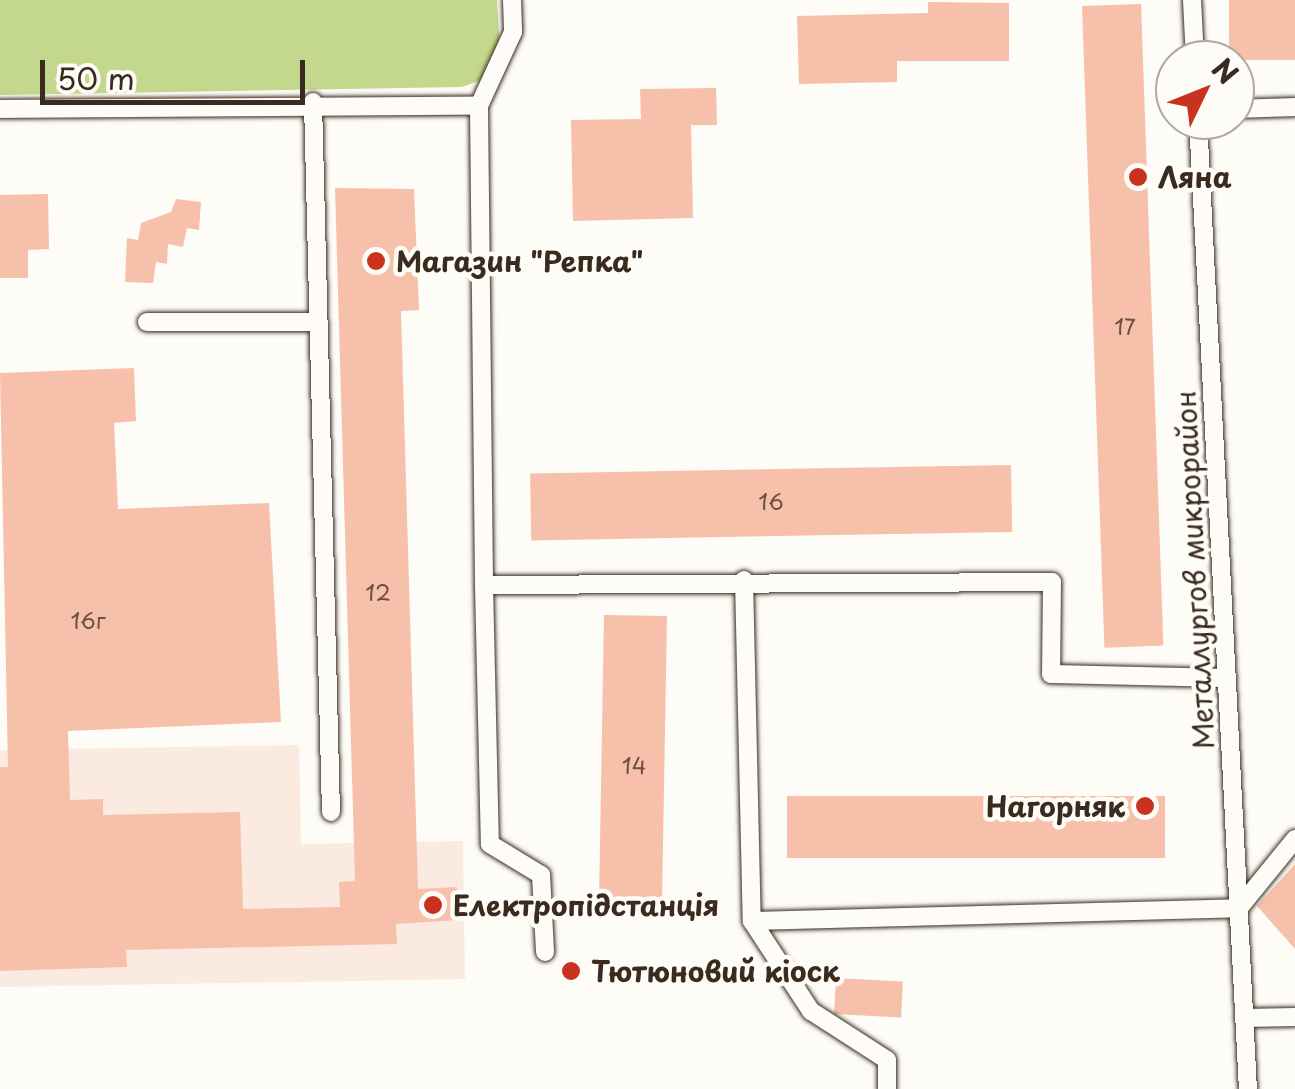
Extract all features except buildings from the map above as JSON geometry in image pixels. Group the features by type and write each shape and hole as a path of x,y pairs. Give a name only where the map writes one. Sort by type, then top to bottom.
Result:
{"lane":[{"path":"512,0 513,32 479,106 490,844 541,875 544,952"},
{"path":"1192,0 1194,40"},
{"path":"0,109 313,102 479,106"},
{"path":"313,102 331,812"},
{"path":"1255,108 1295,107"},
{"name":"Металлургов микрорайон","path":"1199,140 1248,1089"},
{"path":"148,322 316,322"},
{"path":"484,585 744,580 1052,582 1051,674 1227,678"},
{"path":"744,580 752,921 811,1011 887,1060 887,1089"},
{"path":"752,921 1239,908 1295,840"},
{"path":"1244,1018 1295,1017"}],"shaded area":[{"path":"299,745 301,844 463,841 465,979 0,987 0,750"}],"green space":[{"path":"0,0 497,0 500,49 484,79 462,87 0,95"}],"place":[{"name":"Ляна","path":"1138,177"},
{"name":"Магазин \"Репка\"","path":"376,261"},
{"name":"Нагорняк","path":"1145,806"},
{"name":"Електропідстанція","path":"433,905"},
{"name":"Тютюновий кіоск","path":"571,971"}]}
